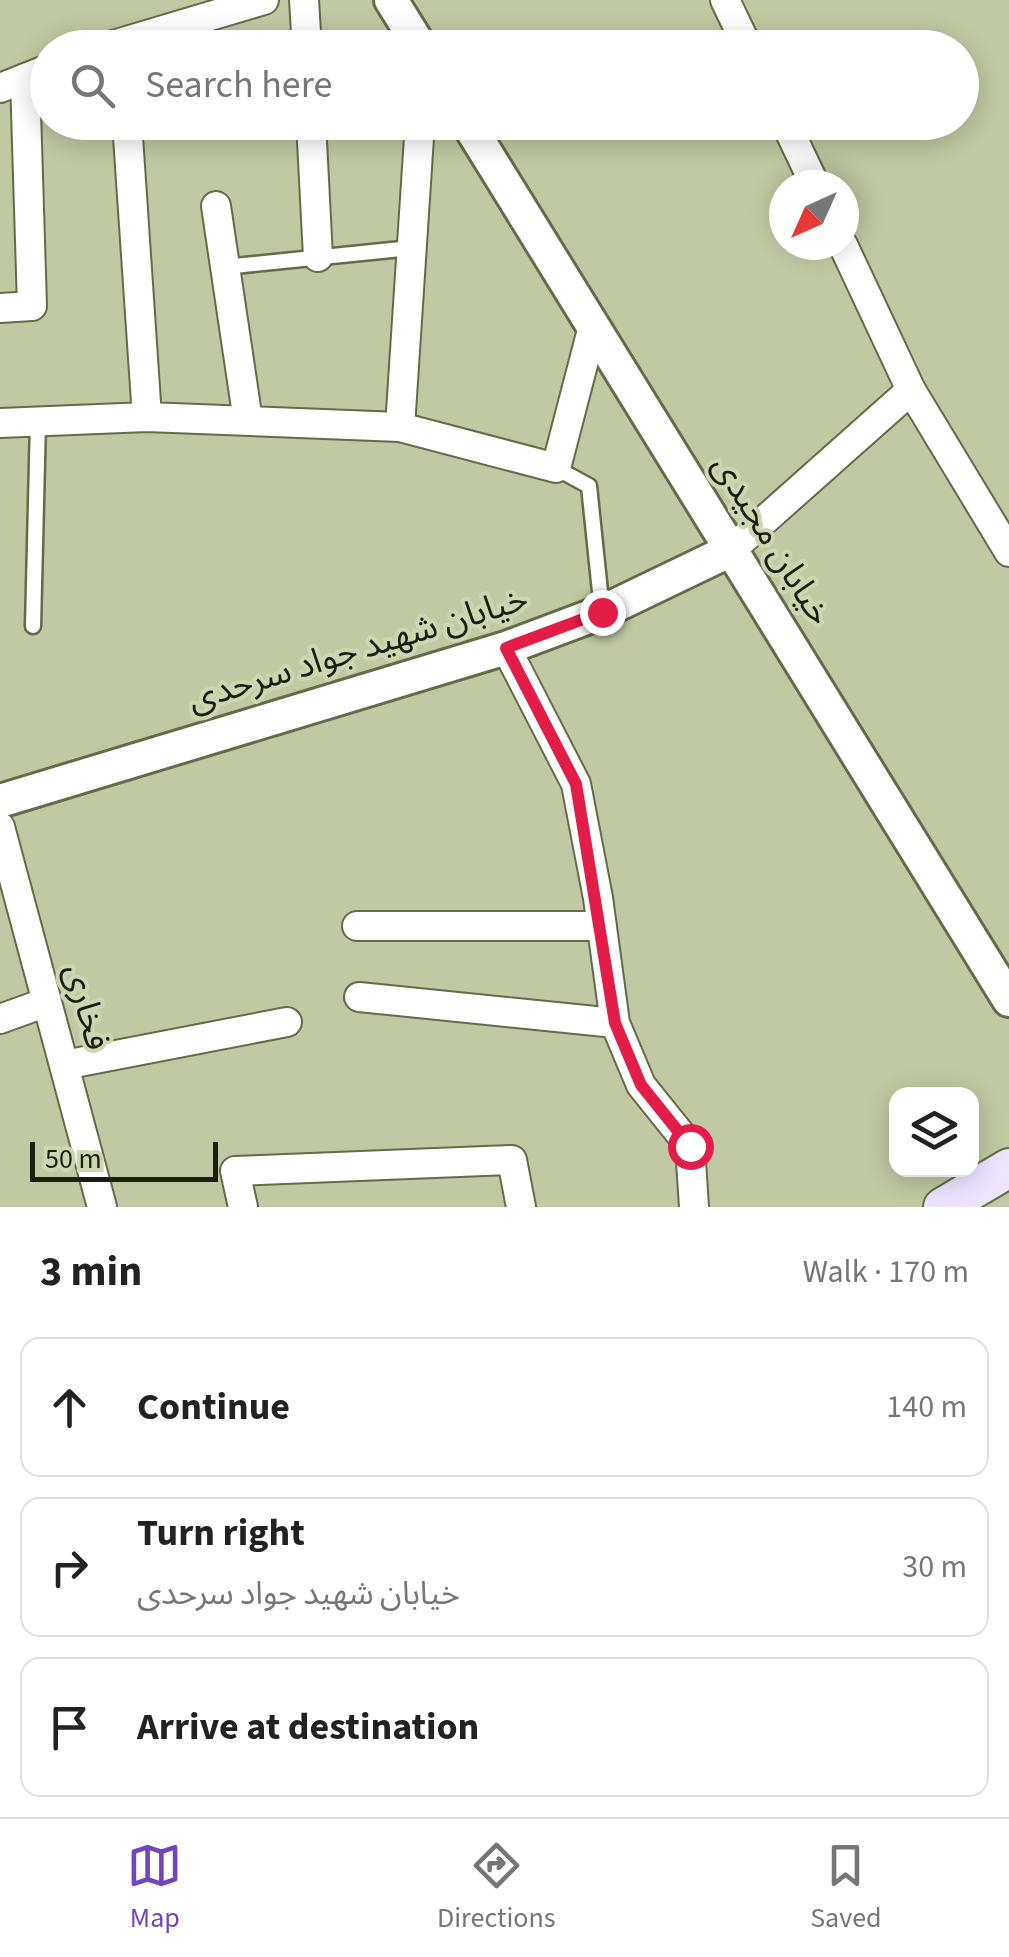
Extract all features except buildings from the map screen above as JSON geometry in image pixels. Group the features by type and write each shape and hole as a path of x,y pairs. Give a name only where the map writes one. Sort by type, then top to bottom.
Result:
{"main road":[{"path":"942,1207 1009,1168"}],"street":[{"path":"163,30 260,0"},
{"path":"304,0 306,30"},
{"path":"410,30 392,1 414,0"},
{"path":"725,0 739,30"},
{"path":"0,308 32,306 24,78"},
{"path":"128,140 147,417"},
{"path":"312,140 318,258"},
{"path":"400,427 419,140"},
{"name":"خیابان مجیدی","path":"478,140 1009,1000"},
{"path":"794,140 808,170"},
{"path":"216,206 248,421"},
{"path":"850,260 911,390 1009,552"},
{"path":"0,423 147,417 400,427 556,468 593,326"},
{"path":"731,550 911,390"},
{"path":"980,504 1009,500"},
{"name":"خیابان شهید جواد سرحدی","path":"0,801 506,648 602,612 731,550"},
{"path":"506,648 576,784 615,1023 641,1085 690,1146 694,1207"},
{"name":"فخاری","path":"0,827 102,1207"},
{"path":"357,926 602,926"},
{"path":"359,997 615,1023"},
{"path":"0,1019 47,1002"},
{"path":"64,1065 287,1022"},
{"path":"243,1207 234,1171 512,1160 520,1207"}],"lane":[{"path":"225,267 411,248"},
{"path":"33,626 38,421"},
{"path":"556,468 589,486 602,612"}],"route":[{"path":"602,612 506,648 576,784 598,898 615,1023 641,1085 690,1146"}]}
